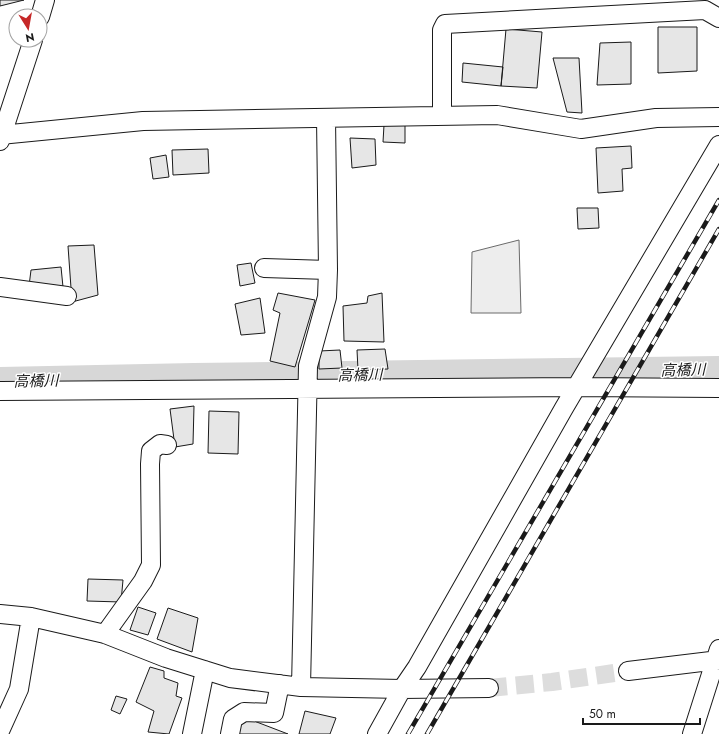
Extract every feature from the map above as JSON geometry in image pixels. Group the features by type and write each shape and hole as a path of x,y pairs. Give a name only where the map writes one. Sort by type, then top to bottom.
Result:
{"street":[{"path":"442,116 442,30 445,24 705,10 719,18"},
{"path":"30,48 1,137 143,121 498,115 581,129 656,118 719,117"},
{"path":"301,687 308,366 327,297 326,118"},
{"path":"377,734 402,689 417,667 576,387 719,145"},
{"path":"264,268 328,270"},
{"path":"0,287 66,296"},
{"path":"0,391 576,387 719,388"},
{"path":"105,634 143,581 151,565 151,451 160,444 167,444"},
{"path":"0,614 31,617 105,634 166,658 230,678 301,687 402,689 489,688"},
{"path":"0,731 19,690 31,617"},
{"path":"628,671 718,656 692,734"},
{"path":"192,734 205,670"},
{"path":"230,734 233,719 244,712 274,713 280,684"}],"shaded area":[{"path":"519,240 521,313 471,313 472,252"}],"building":[{"path":"0,0 24,0 0,6"},
{"path":"658,27 697,27 697,71 658,73"},
{"path":"506,29 542,32 537,88 501,86"},
{"path":"631,42 631,84 597,85 600,43"},
{"path":"553,58 579,58 582,113 567,112"},
{"path":"463,63 503,67 501,86 462,82"},
{"path":"384,125 405,125 405,143 383,142"},
{"path":"350,138 375,139 376,165 352,168"},
{"path":"631,146 632,168 622,169 623,191 598,193 596,148"},
{"path":"208,149 209,173 173,175 172,150"},
{"path":"166,155 169,177 153,179 150,158"},
{"path":"577,208 598,208 599,228 578,229"},
{"path":"94,245 98,295 72,302 68,246"},
{"path":"251,263 255,283 240,286 237,265"},
{"path":"61,267 63,287 29,286 31,270"},
{"path":"278,293 315,300 295,367 270,361 280,313 273,310"},
{"path":"382,293 384,342 344,341 343,306 367,303 368,296"},
{"path":"260,298 265,333 241,335 235,304"},
{"path":"385,349 388,369 358,370 357,350"},
{"path":"340,350 342,368 319,369 319,351"},
{"path":"194,406 193,444 175,447 170,409"},
{"path":"209,411 239,412 238,454 208,453"},
{"path":"88,579 123,580 121,602 87,601"},
{"path":"138,607 156,613 148,635 130,630"},
{"path":"168,608 198,618 192,652 157,639"},
{"path":"150,667 164,671 164,678 178,683 176,696 182,698 169,734 148,732 154,711 136,702"},
{"path":"116,696 127,699 120,714 111,710"},
{"path":"305,711 336,718 330,734 299,734"},
{"path":"241,716 288,734 236,734"}],"waterway":[{"name":"高橋川","path":"0,381 719,370"}],"tunnel":[{"path":"489,688 552,682 628,671"}],"railway":[{"path":"408,734 719,200"},
{"path":"427,734 719,229"}]}
